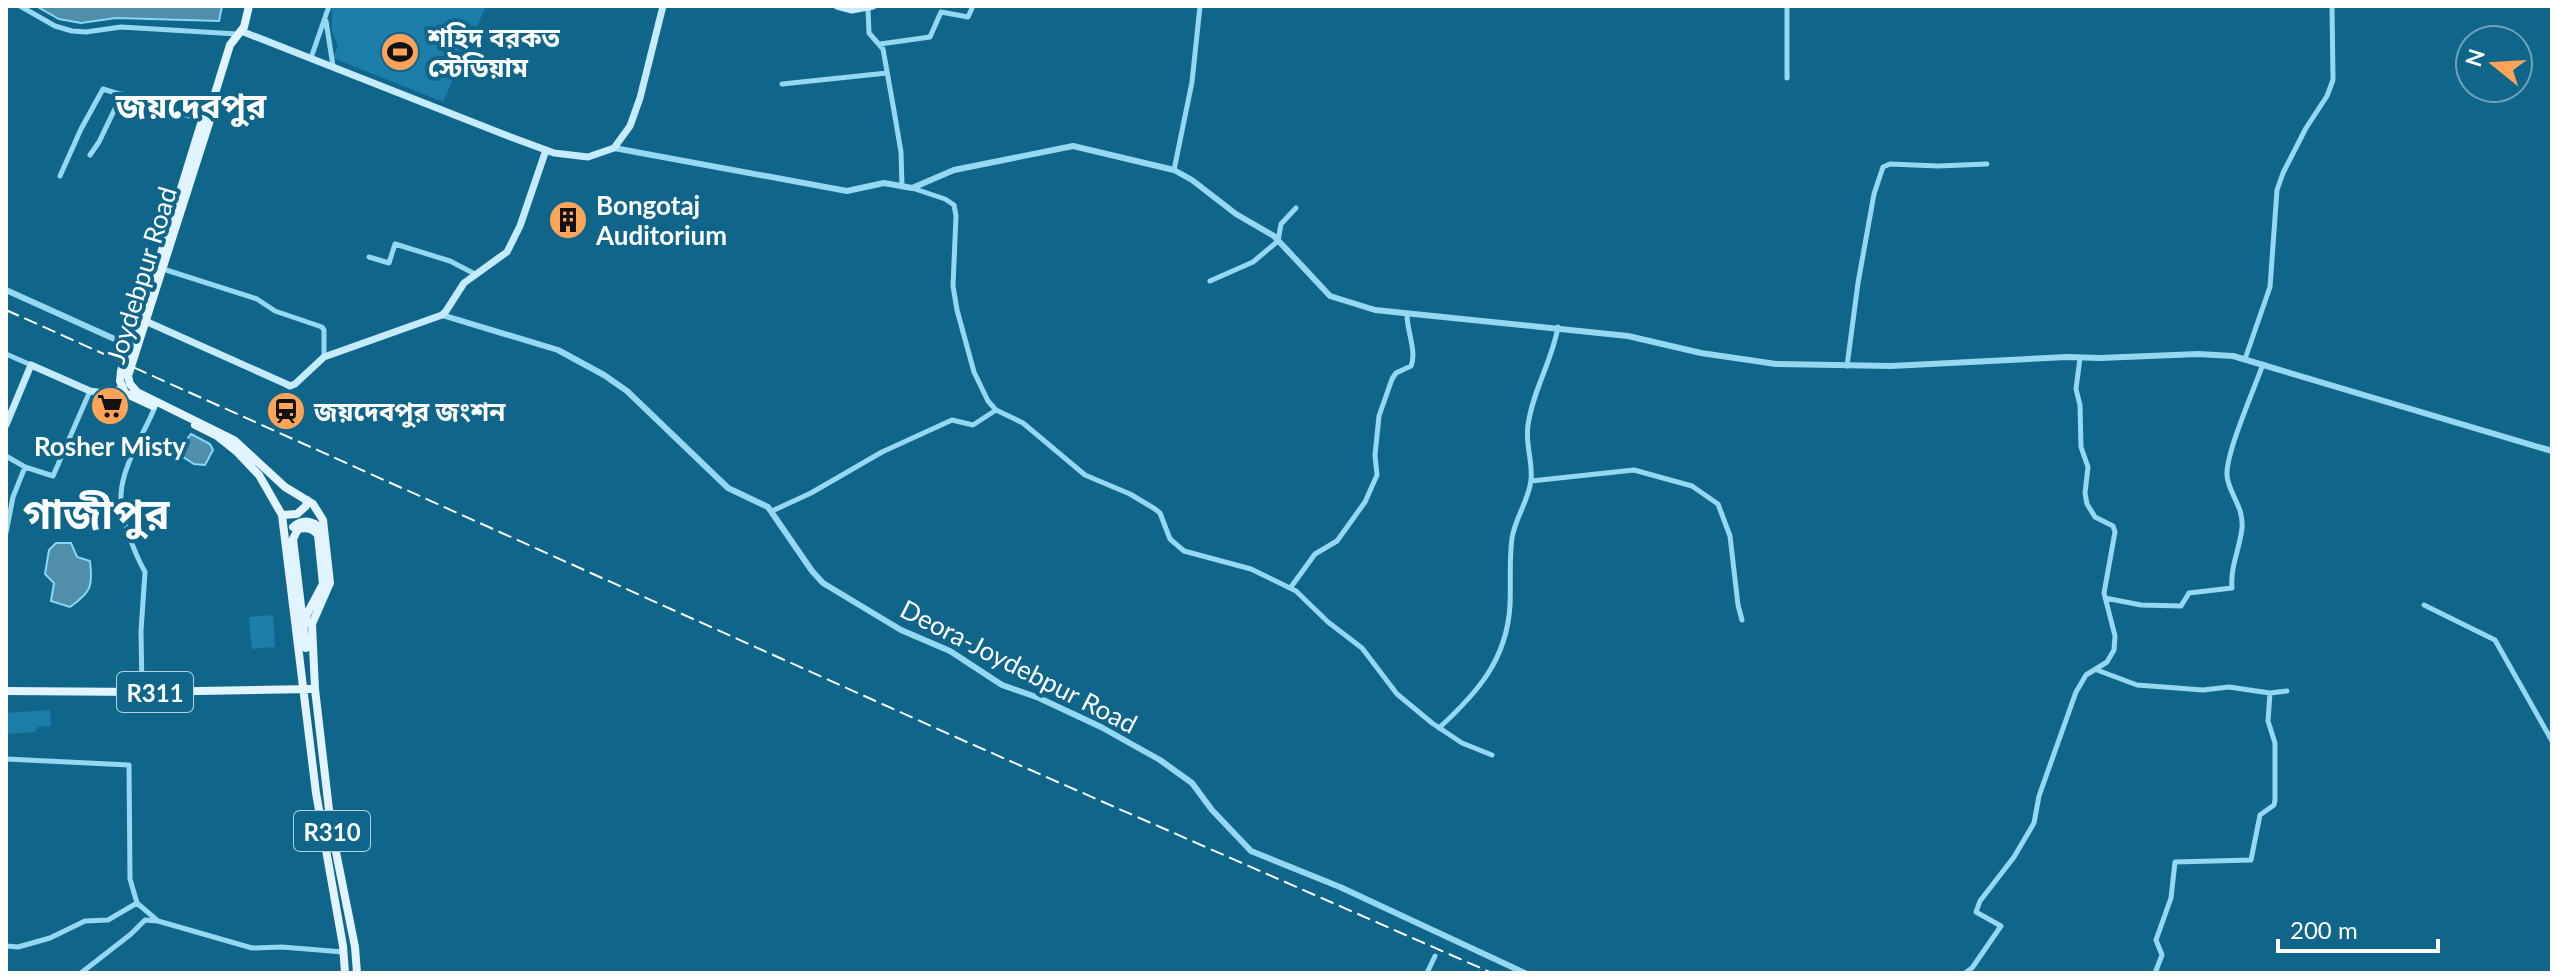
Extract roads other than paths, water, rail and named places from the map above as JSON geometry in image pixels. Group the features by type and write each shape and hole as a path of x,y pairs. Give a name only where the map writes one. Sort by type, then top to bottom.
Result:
{"main road":[{"name":"Joydebpur Road","path":"249,6 230,45 212,103 211,117 163,269 121,371 121,388 131,396 217,436 259,475 274,496 282,515 310,689"},
{"path":"239,32 546,150 588,157 614,148 634,116 663,6"},
{"path":"837,6 852,10 870,8"},
{"name":"Joydebpur Road","path":"212,103 202,120 130,366 130,384 150,399 234,440 285,487 318,510 324,531 330,583 312,624 310,689"},
{"path":"144,320 290,386 295,384 324,357 442,315 457,290 507,252 515,238 546,150"},
{"path":"6,425 31,365 90,391 111,394 121,388"},
{"path":"282,515 297,514 306,506 307,500"},
{"path":"286,538 292,528 302,522 314,523 324,531"},
{"path":"304,626 323,577 318,535 310,528 303,527 298,529 293,539 310,689"},
{"path":"299,587 308,593 320,589"},
{"name":"R311","path":"6,691 310,689"},
{"name":"R310","path":"310,689 316,793 345,973"},
{"name":"R310","path":"310,689 355,947 354,973"}],"street":[{"path":"20,6 55,26 72,31 121,27 239,32"},
{"path":"311,58 329,6"},
{"path":"870,8 869,33 880,44 930,37 941,12 968,17 973,6"},
{"path":"1174,170 1192,82 1200,6"},
{"path":"1787,6 1787,78"},
{"path":"2245,359 2270,287 2277,190 2333,80 2332,6"},
{"path":"326,16 333,66"},
{"path":"880,44 901,152 902,187"},
{"path":"782,84 887,73"},
{"path":"60,176 103,89 202,120"},
{"path":"90,155 122,94"},
{"path":"912,188 954,170 1073,146 1174,170 1192,180 1236,214 1266,229 1330,296 1353,305 1407,315 1628,336 1746,361 1786,365 1847,366 2206,354 2263,364 2552,451"},
{"path":"614,148 847,191 884,183 912,188 954,205 953,286 957,310 974,372 988,401 996,410 1023,423 1085,475 1130,494 1155,509 1160,513 1170,539 1184,551 1251,569 1291,587 1328,622 1362,648 1397,694 1462,743 1492,755"},
{"path":"1847,366 1874,194 1883,167 1890,164 1987,164"},
{"path":"1210,281 1253,262 1278,241 1281,224 1296,208"},
{"path":"369,257 389,263 395,244 450,261 475,274"},
{"path":"163,269 257,299 275,311 322,327 324,357"},
{"path":"6,290 130,346"},
{"name":"Deora-Joydebpur Road","path":"442,315 536,342 592,368 627,391 728,488 772,511 784,533 823,583 901,630 950,651 1002,685 1089,721 1160,760 1192,783 1212,810 1251,851 1353,893 1509,970 1525,973"},
{"path":"1291,587 1315,554 1337,541 1365,502 1377,475 1375,455 1379,416 1392,379 1396,373 1411,366 1414,358 1407,315"},
{"path":"1439,728 1469,700 1496,664 1510,607 1513,534 1531,481 1527,427 1538,385 1555,347 1558,327"},
{"path":"6,354 31,365"},
{"path":"1965,973 1972,968 2001,926 1976,912 1980,901 2014,857 2034,823 2052,756 2076,692 2086,675 2107,662 2114,650 2115,636 2105,598 2115,532 2113,526 2095,517 2087,504 2088,467 2081,447 2080,405 2076,389 2080,358"},
{"path":"2105,598 2141,605 2181,606 2189,593 2232,588 2231,578 2243,526 2241,509 2227,480 2227,472 2236,437 2263,364"},
{"path":"6,456 25,467 53,476 90,391"},
{"path":"142,692 141,631 145,572 138,563 123,511 121,492 155,407"},
{"path":"772,511 811,493 882,452 952,420 973,425 996,410"},
{"path":"6,533 13,497 25,467"},
{"path":"1531,481 1634,470 1692,486 1718,504 1730,536 1742,620"},
{"path":"2424,605 2495,640 2552,741"},
{"path":"2097,670 2137,685 2203,690 2229,687 2270,693 2287,691"},
{"path":"2155,973 2162,955 2156,940 2171,898 2175,862 2251,860 2260,815 2274,805 2275,743 2268,721 2270,693"},
{"path":"6,759 129,765 130,879 137,903 158,921"},
{"path":"6,946 18,947 50,938 85,921 108,920 137,903"},
{"path":"81,973 145,920 252,948 344,952"},
{"path":"1427,973 1435,956"}],"railway":[{"path":"6,310 960,739 1492,973"}],"place":[{"name":"শহিদ বরকত স্টেডিয়াম","path":"400,52"},
{"name":"Bongotaj Auditorium","path":"568,220"},
{"name":"Rosher Misty","path":"110,406"},
{"name":"জয়দেবপুর জংশন","path":"286,411"}],"district":[{"name":"জয়দেবপুর","path":"191,104"},
{"name":"গাজীপুর","path":"96,513"}]}
